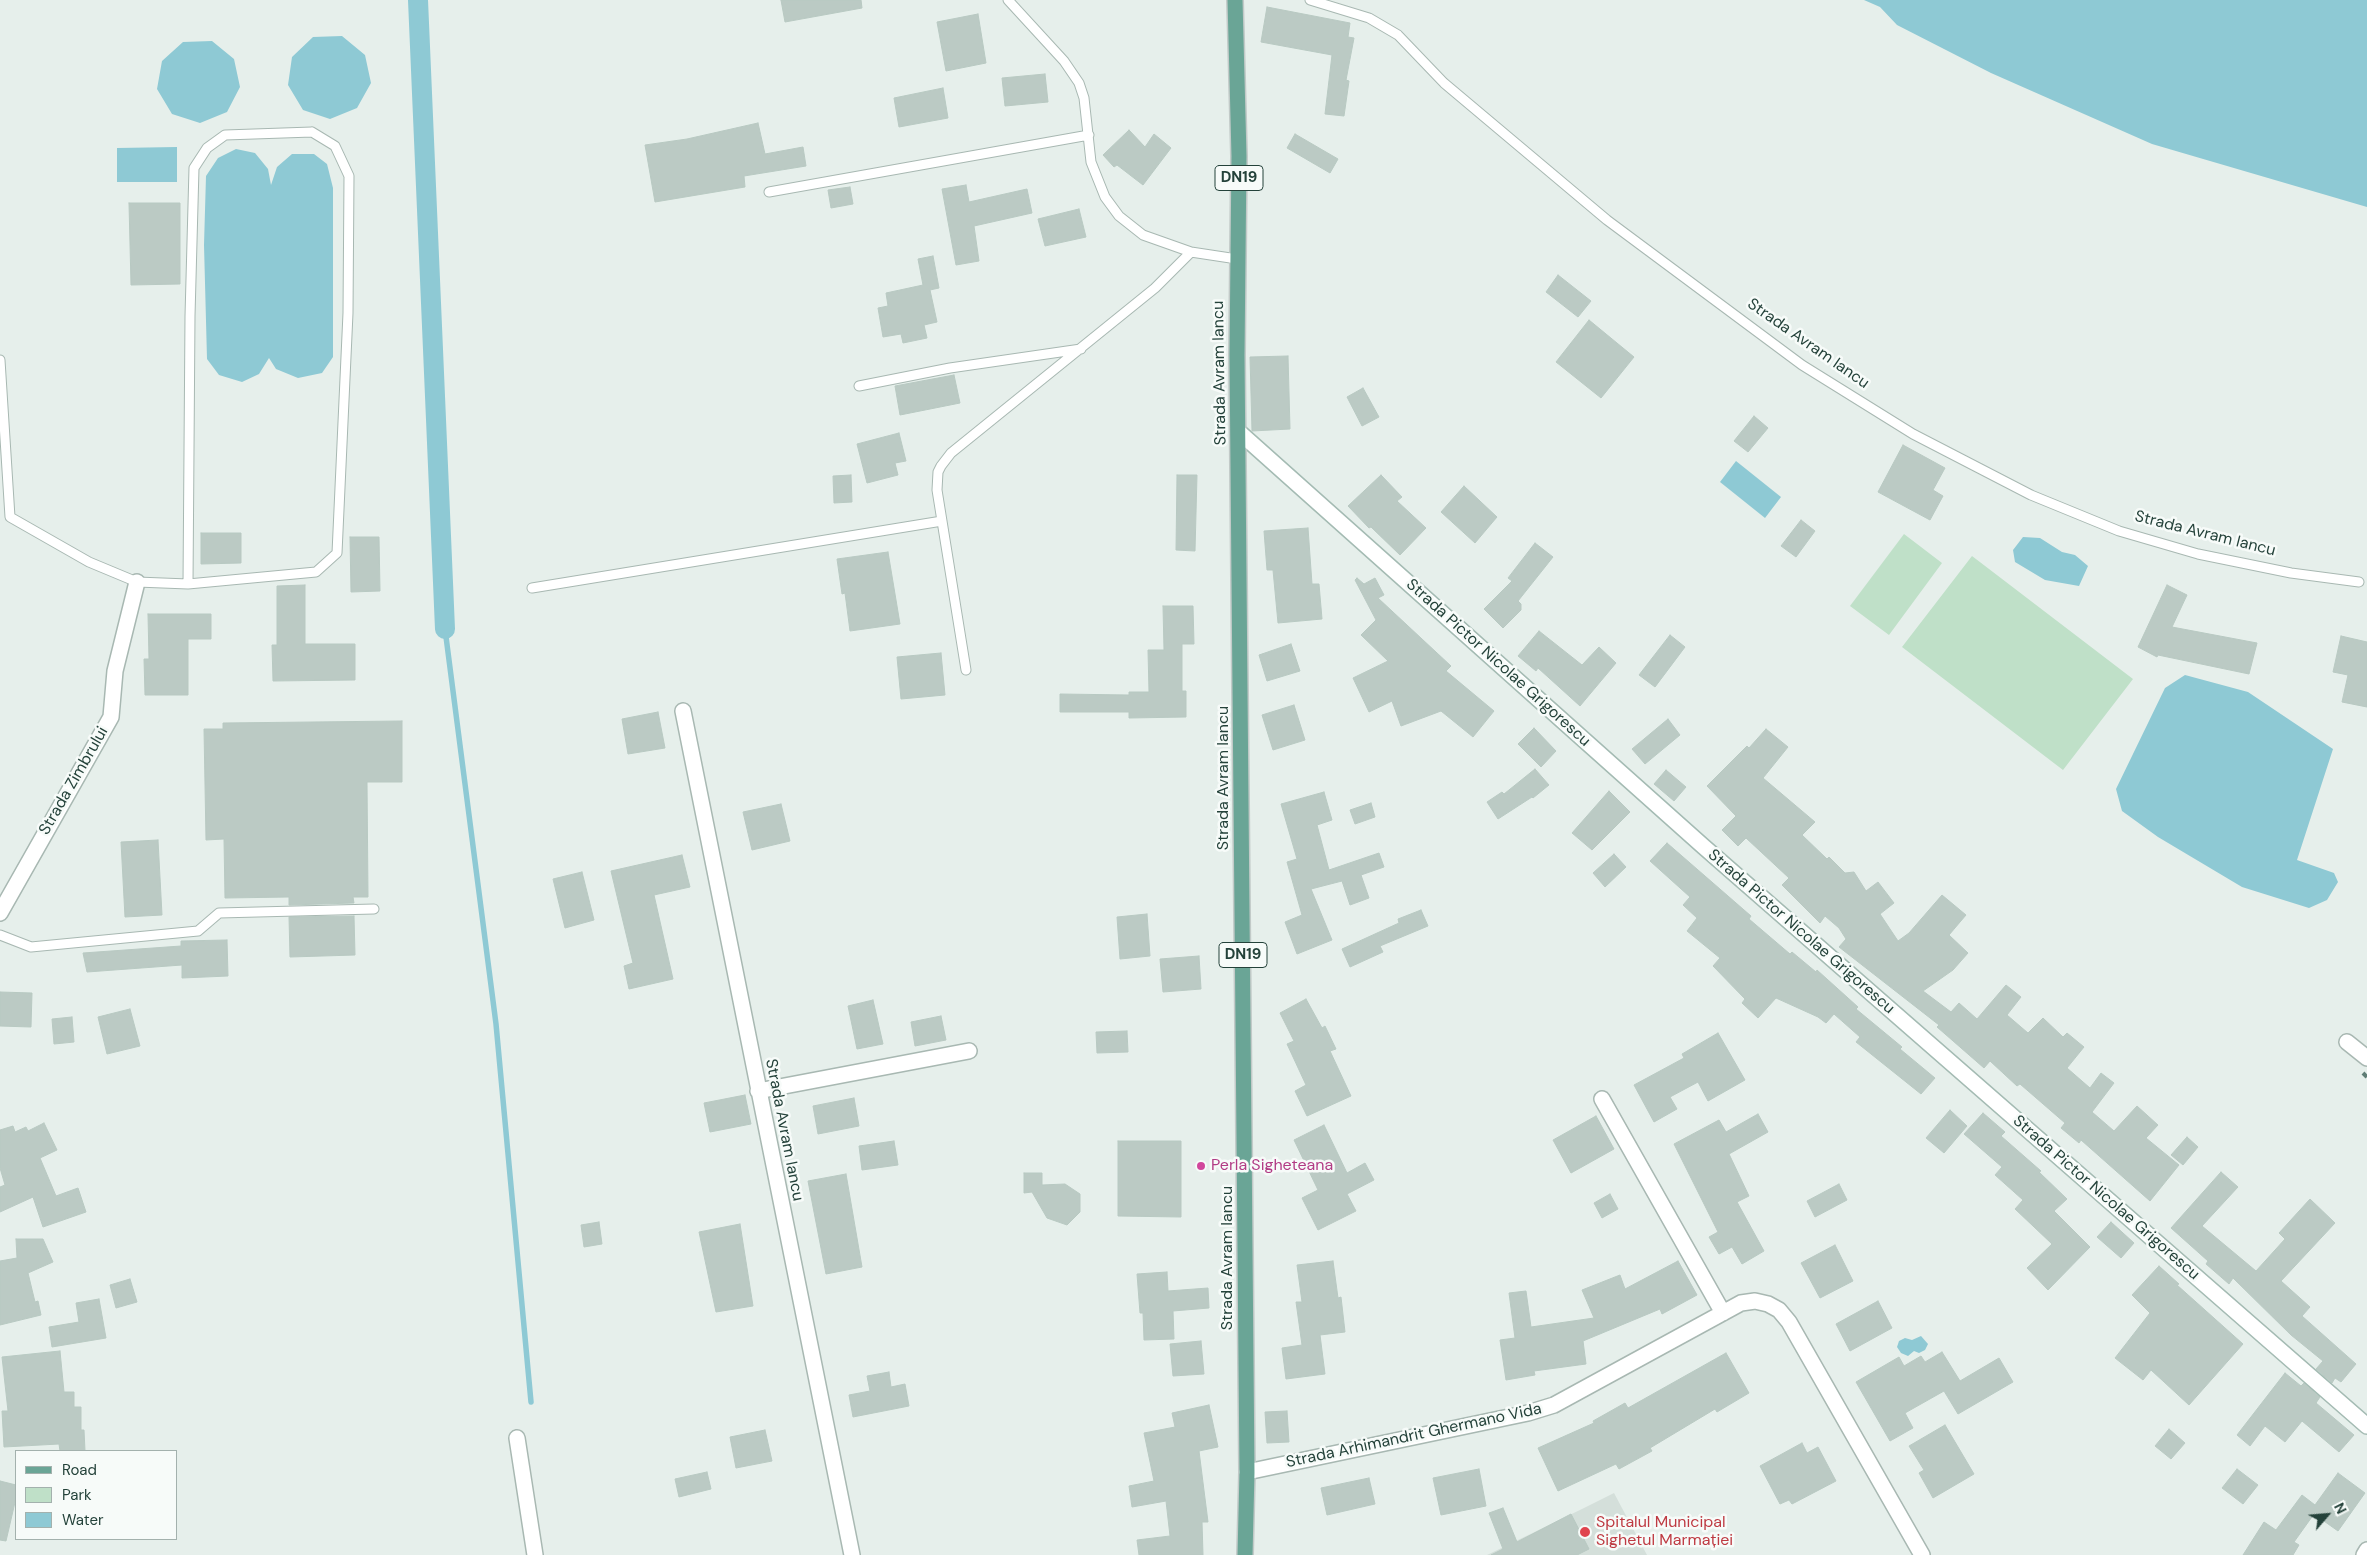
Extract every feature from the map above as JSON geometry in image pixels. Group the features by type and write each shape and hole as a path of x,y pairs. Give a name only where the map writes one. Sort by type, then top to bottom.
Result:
{"main road":[{"name":"Strada Avram Iancu","path":"1235,0 1239,156 1237,259 1247,1472 1245,1555"}],"street":[{"name":"Strada Pictor Nicolae Grigorescu","path":"1239,432 1704,847 2367,1426"},
{"name":"Strada Zimbrului","path":"0,913 111,717 115,671 137,582"},
{"name":"Strada Avram Iancu","path":"683,711 852,1555"},
{"path":"2347,1042 2367,1058"},
{"path":"758,1092 969,1051"},
{"path":"1602,1100 1723,1313"},
{"name":"Strada Arhimandrit Ghermano Vida","path":"1247,1472 1528,1413 1554,1405 1741,1303 1755,1301 1768,1304 1779,1310 1790,1322 1922,1555"},
{"path":"517,1438 535,1555"},
{"path":"2364,1555 2367,1550"}],"lane":[{"path":"1008,0 1064,61 1079,83 1084,98 1091,162 1105,197 1119,216 1143,234 1191,252 1237,259"},
{"name":"Strada Avram Iancu","path":"1310,0 1368,18 1398,35 1444,83 1607,220 1802,364 1913,434 2031,495 2119,531 2198,554 2291,573 2359,582"},
{"path":"0,360 10,518 89,562 137,582 188,584 316,572 337,553 348,313 349,176 335,146 312,132 225,134 208,148 194,168 190,316 188,584"},
{"path":"769,192 1089,135"},
{"path":"966,670 937,490 938,472 946,459 1155,288 1191,252"},
{"path":"860,386 950,368 1081,349"},
{"path":"532,588 942,521"},
{"path":"0,936 32,947 198,931 219,913 374,909"}],"shaded area":[{"name":"Spitalul Municipal Sighetul Marmației","path":"1614,1493 1647,1555 1487,1555 1582,1509"}],"green space":[{"path":"1904,534 1942,563 1889,635 1850,606"},
{"path":"1972,556 2133,679 2063,770 1902,647"}],"water":[{"path":"1864,0 2367,0 2367,207 2152,144 1991,73 1897,25 1880,7"},
{"path":"342,36 365,55 371,83 357,108 330,119 303,110 288,85 292,57 313,37"},
{"path":"212,41 234,59 240,87 227,112 200,123 172,114 157,89 162,61 183,42"},
{"path":"177,147 177,182 117,182 117,148"},
{"path":"236,149 255,153 268,169 271,185 277,167 292,154 314,154 327,164 333,188 333,357 322,373 298,378 276,369 269,358 259,374 242,382 219,375 207,359 204,245 206,176 218,158"},
{"path":"1736,461 1781,497 1765,518 1720,482"},
{"path":"2023,537 2040,538 2062,552 2075,555 2088,566 2079,586 2045,580 2015,562 2013,550"},
{"path":"2185,675 2248,692 2333,749 2297,860 2334,873 2338,882 2327,900 2309,908 2242,887 2158,837 2122,811 2116,789 2165,688"},
{"path":"1921,1336 1928,1344 1925,1350 1919,1353 1914,1351 1908,1356 1901,1353 1897,1347 1899,1341 1905,1338 1912,1340"}],"building":[{"path":"781,0 861,0 862,8 785,22"},
{"path":"1267,7 1350,23 1348,37 1354,38 1346,80 1349,81 1344,116 1325,114 1332,55 1261,42"},
{"path":"978,14 986,63 946,71 937,22"},
{"path":"1045,74 1048,102 1005,106 1002,78"},
{"path":"943,88 948,118 899,127 894,98"},
{"path":"758,123 765,154 803,147 806,166 744,176 745,187 655,202 645,145 687,139"},
{"path":"1129,130 1145,147 1154,134 1171,148 1143,185 1117,165 1114,167 1103,155"},
{"path":"1295,134 1338,159 1330,173 1287,148"},
{"path":"966,185 969,202 1027,189 1032,213 974,226 979,261 956,265 942,189"},
{"path":"850,187 853,204 831,208 828,190"},
{"path":"129,203 180,203 180,284 131,285"},
{"path":"1079,209 1086,237 1045,246 1038,219"},
{"path":"933,256 939,288 930,290 937,322 924,325 927,338 903,343 901,334 883,337 878,308 888,306 886,293 923,285 918,259"},
{"path":"1558,275 1591,301 1578,317 1546,292"},
{"path":"1589,320 1634,357 1601,398 1556,362"},
{"path":"1288,356 1290,429 1252,431 1250,357"},
{"path":"954,375 960,403 900,415 895,386"},
{"path":"1363,388 1379,417 1362,426 1347,397"},
{"path":"1754,416 1768,428 1748,452 1734,441"},
{"path":"899,433 906,461 895,463 898,475 867,483 857,444"},
{"path":"1903,445 1945,468 1933,490 1943,496 1930,520 1878,492"},
{"path":"851,475 852,502 834,503 833,476"},
{"path":"1177,475 1197,475 1195,551 1176,550"},
{"path":"1381,475 1402,497 1397,501 1426,528 1400,555 1371,527 1369,528 1348,506"},
{"path":"1464,486 1497,517 1475,543 1441,512"},
{"path":"1801,520 1815,531 1796,557 1781,546"},
{"path":"1308,528 1312,584 1319,584 1322,619 1278,623 1273,570 1267,570 1264,531"},
{"path":"201,533 241,533 241,563 201,564"},
{"path":"350,537 379,537 380,591 351,592"},
{"path":"1535,543 1553,557 1518,601 1521,604 1521,610 1503,628 1484,609 1512,581 1508,578"},
{"path":"888,552 900,624 850,631 845,593 842,594 837,559"},
{"path":"1357,578 1364,584 1375,578 1384,595 1378,598 1451,666 1446,671 1494,711 1473,737 1441,711 1401,726 1392,701 1369,712 1353,678 1388,661 1361,635 1376,620 1355,580"},
{"path":"305,585 305,644 355,644 355,680 273,681 272,645 277,645 277,586"},
{"path":"2167,585 2187,595 2172,627 2257,643 2249,674 2158,655 2157,657 2138,647"},
{"path":"1163,606 1193,606 1194,644 1182,644 1182,691 1186,691 1186,717 1129,718 1129,712 1060,712 1060,694 1129,695 1129,692 1149,692 1148,650 1164,650"},
{"path":"148,614 211,614 211,639 188,639 188,695 145,695 144,659 149,659"},
{"path":"1539,631 1582,665 1599,647 1616,663 1580,706 1538,668 1536,671 1518,656"},
{"path":"1670,635 1685,647 1655,687 1639,675"},
{"path":"2341,636 2367,642 2367,707 2342,702 2348,675 2333,672"},
{"path":"1291,644 1300,671 1267,681 1259,655"},
{"path":"941,653 945,695 901,699 897,657"},
{"path":"1294,705 1305,740 1273,750 1262,715"},
{"path":"658,712 665,748 628,754 622,719"},
{"path":"1668,719 1680,735 1645,764 1632,749"},
{"path":"402,721 402,782 367,782 368,897 353,897 354,903 289,905 289,897 225,898 224,839 206,840 204,729 223,729 223,723"},
{"path":"1534,728 1556,751 1541,767 1518,744"},
{"path":"1766,729 1788,747 1763,778 1815,822 1802,835 1827,859 1829,857 1845,873 1854,872 1866,891 1878,882 1894,903 1880,914 1898,941 1909,933 1942,895 1966,915 1949,935 1968,953 1953,970 1923,991 1951,1012 1959,1003 1977,1019 2006,985 2021,997 2007,1015 2028,1033 2043,1018 2063,1037 2067,1033 2084,1047 2067,1068 2090,1088 2101,1073 2114,1083 2092,1112 2114,1131 2137,1106 2158,1125 2146,1138 2179,1165 2150,1201 2081,1140 2079,1143 2061,1128 2065,1123 2020,1084 2017,1086 1990,1061 1984,1068 1937,1027 1939,1025 1839,947 1846,939 1839,928 1825,916 1820,923 1782,885 1789,878 1746,838 1738,846 1722,830 1736,816 1707,786 1747,746 1749,748"},
{"path":"1535,769 1549,785 1533,798 1498,819 1487,802 1502,792 1504,794"},
{"path":"1666,770 1686,787 1674,801 1654,784"},
{"path":"1609,791 1630,812 1592,850 1572,833"},
{"path":"1324,792 1332,820 1317,825 1329,870 1379,853 1384,867 1361,875 1369,898 1350,905 1342,881 1311,889 1332,940 1297,954 1285,922 1302,915 1287,862 1297,859 1281,804"},
{"path":"1371,803 1375,817 1355,824 1350,810"},
{"path":"781,804 790,841 752,850 743,812"},
{"path":"158,840 162,915 125,917 121,842"},
{"path":"1667,843 1751,916 1749,919 1790,954 1792,952 1816,972 1817,970 1858,1007 1856,1009 1902,1047 1900,1049 1935,1078 1921,1094 1856,1042 1860,1037 1834,1014 1826,1023 1818,1017 1776,998 1758,1018 1742,1003 1745,999 1713,966 1720,958 1687,931 1697,918 1683,905 1690,897 1650,861"},
{"path":"1614,854 1626,867 1605,887 1593,873"},
{"path":"682,855 690,887 654,895 673,979 629,989 624,966 633,963 611,871"},
{"path":"582,872 594,920 565,928 553,879"},
{"path":"1421,910 1428,926 1380,946 1383,952 1350,967 1342,949 1399,923 1398,919"},
{"path":"1147,914 1150,956 1120,959 1117,917"},
{"path":"354,916 355,955 290,957 289,917"},
{"path":"227,940 228,976 182,978 182,965 87,972 83,953 181,946 181,941"},
{"path":"1199,956 1201,989 1163,992 1160,959"},
{"path":"0,992 32,993 31,1027 0,1026"},
{"path":"1306,999 1322,1028 1325,1026 1336,1049 1330,1051 1351,1096 1307,1116 1295,1091 1306,1085 1287,1044 1294,1041 1280,1013"},
{"path":"873,1000 883,1044 857,1049 848,1006"},
{"path":"130,1009 140,1046 107,1054 98,1017"},
{"path":"941,1016 946,1040 915,1046 911,1022"},
{"path":"72,1017 74,1042 54,1044 52,1019"},
{"path":"1127,1031 1128,1052 1097,1053 1096,1032"},
{"path":"1718,1033 1745,1080 1708,1101 1698,1082 1670,1097 1677,1109 1654,1122 1634,1085 1684,1058 1682,1054"},
{"path":"745,1095 751,1124 710,1132 704,1103"},
{"path":"854,1098 859,1126 818,1134 813,1106"},
{"path":"1950,1110 1967,1126 1944,1153 1926,1138"},
{"path":"1983,1113 2005,1132 2001,1136 2041,1171 2039,1172 2067,1199 2054,1211 2090,1247 2048,1290 2027,1268 2052,1244 2015,1209 2023,1200 1995,1175 2002,1167 1964,1134"},
{"path":"1758,1114 1768,1132 1729,1154 1749,1196 1737,1202 1764,1251 1742,1264 1732,1247 1719,1254 1709,1237 1718,1232 1674,1144 1719,1120 1726,1132"},
{"path":"1596,1116 1614,1149 1571,1173 1553,1140"},
{"path":"44,1123 57,1150 40,1158 56,1196 78,1188 86,1212 43,1227 33,1197 0,1212 0,1187 5,1185 0,1168 0,1130 13,1126 15,1132 26,1127 28,1131"},
{"path":"1324,1125 1347,1173 1365,1163 1374,1180 1347,1194 1356,1211 1318,1230 1302,1198 1318,1190 1294,1140"},
{"path":"2187,1137 2198,1147 2183,1165 2171,1155"},
{"path":"894,1141 898,1165 862,1170 859,1146"},
{"path":"1118,1141 1181,1141 1181,1217 1118,1216"},
{"path":"2221,1172 2238,1187 2202,1226 2256,1271 2285,1239 2279,1233 2310,1199 2335,1223 2281,1281 2310,1307 2302,1316 2356,1364 2341,1382 2335,1378 2332,1383 2316,1369 2323,1361 2291,1335 2233,1278 2229,1284 2206,1264 2208,1261 2171,1228"},
{"path":"1024,1173 1042,1173 1042,1185 1065,1184 1080,1194 1080,1212 1067,1225 1047,1218 1032,1192 1024,1193"},
{"path":"846,1174 862,1267 826,1274 808,1181"},
{"path":"1839,1184 1847,1200 1815,1217 1807,1201"},
{"path":"1610,1194 1618,1209 1602,1218 1594,1203"},
{"path":"599,1222 602,1244 584,1247 581,1225"},
{"path":"2111,1222 2134,1243 2121,1258 2097,1237"},
{"path":"740,1224 753,1306 716,1312 699,1232"},
{"path":"16,1239 43,1239 53,1262 28,1273 35,1302 38,1301 41,1315 0,1325 0,1261 17,1258"},
{"path":"1835,1245 1853,1281 1820,1298 1801,1263"},
{"path":"1333,1261 1338,1298 1341,1297 1345,1332 1320,1335 1325,1374 1286,1379 1282,1348 1302,1345 1296,1302 1302,1302 1297,1265"},
{"path":"1678,1261 1697,1295 1662,1314 1660,1309 1583,1341 1586,1364 1534,1371 1535,1375 1506,1380 1500,1340 1515,1338 1509,1293 1526,1291 1531,1327 1594,1318 1582,1290 1620,1275 1625,1289"},
{"path":"2159,1266 2179,1284 2177,1285 2243,1344 2189,1405 2151,1370 2143,1380 2115,1358 2150,1313 2132,1295"},
{"path":"1167,1272 1168,1291 1208,1288 1209,1308 1173,1311 1174,1339 1144,1340 1143,1313 1140,1313 1137,1274"},
{"path":"130,1279 137,1302 116,1308 110,1285"},
{"path":"99,1299 106,1338 52,1347 49,1327 79,1322 76,1303"},
{"path":"1878,1301 1892,1328 1850,1351 1836,1324"},
{"path":"1201,1341 1204,1374 1173,1376 1170,1344"},
{"path":"60,1351 64,1392 74,1392 74,1407 81,1407 81,1430 84,1430 85,1450 60,1450 59,1444 4,1447 2,1411 8,1411 2,1357"},
{"path":"1942,1352 1960,1381 1999,1358 2013,1382 1958,1414 1944,1391 1905,1413 1913,1428 1890,1441 1856,1382 1899,1357 1904,1366 1921,1356 1925,1362"},
{"path":"1726,1353 1749,1393 1717,1412 1715,1409 1650,1448 1652,1451 1619,1469 1616,1464 1558,1491 1538,1448 1594,1423 1593,1421 1625,1403 1628,1408"},
{"path":"889,1372 891,1387 905,1384 909,1406 853,1417 849,1395 870,1391 867,1376"},
{"path":"2285,1373 2301,1386 2304,1383 2320,1397 2316,1403 2354,1435 2339,1452 2302,1421 2285,1442 2265,1426 2250,1446 2237,1435"},
{"path":"1209,1405 1218,1447 1199,1451 1208,1522 1202,1522 1203,1555 1139,1555 1137,1540 1170,1536 1166,1501 1132,1507 1129,1486 1154,1481 1144,1433 1175,1427 1172,1413"},
{"path":"1287,1411 1289,1442 1267,1443 1265,1412"},
{"path":"1945,1425 1974,1474 1933,1498 1919,1473 1924,1470 1909,1446"},
{"path":"2169,1429 2185,1443 2171,1459 2155,1446"},
{"path":"765,1430 772,1461 736,1468 730,1437"},
{"path":"1802,1443 1807,1453 1818,1447 1836,1481 1792,1504 1789,1500 1780,1504 1760,1466"},
{"path":"1479,1469 1486,1506 1441,1515 1433,1478"},
{"path":"2237,1469 2258,1485 2243,1504 2222,1488"},
{"path":"707,1472 711,1489 679,1497 675,1479"},
{"path":"2338,1473 2365,1493 2338,1531 2314,1514 2294,1542 2299,1545 2293,1555 2243,1555 2264,1522 2276,1530 2302,1495 2315,1505"},
{"path":"1369,1478 1375,1504 1327,1515 1321,1488"},
{"path":"0,1481 15,1485 15,1502 6,1541 0,1540"},
{"path":"1503,1508 1517,1542 1571,1514 1589,1549 1577,1555 1491,1555 1503,1549 1489,1513"}],"waterway":[{"path":"418,0 445,629"},
{"path":"445,629 496,1024 531,1402"}],"railway":[{"path":"2363,1073 2367,1077"}],"place":[{"name":"Perla Sigheteana","path":"1201,1166"},
{"name":"Spitalul Municipal Sighetul Marmației","path":"1585,1532"}]}
